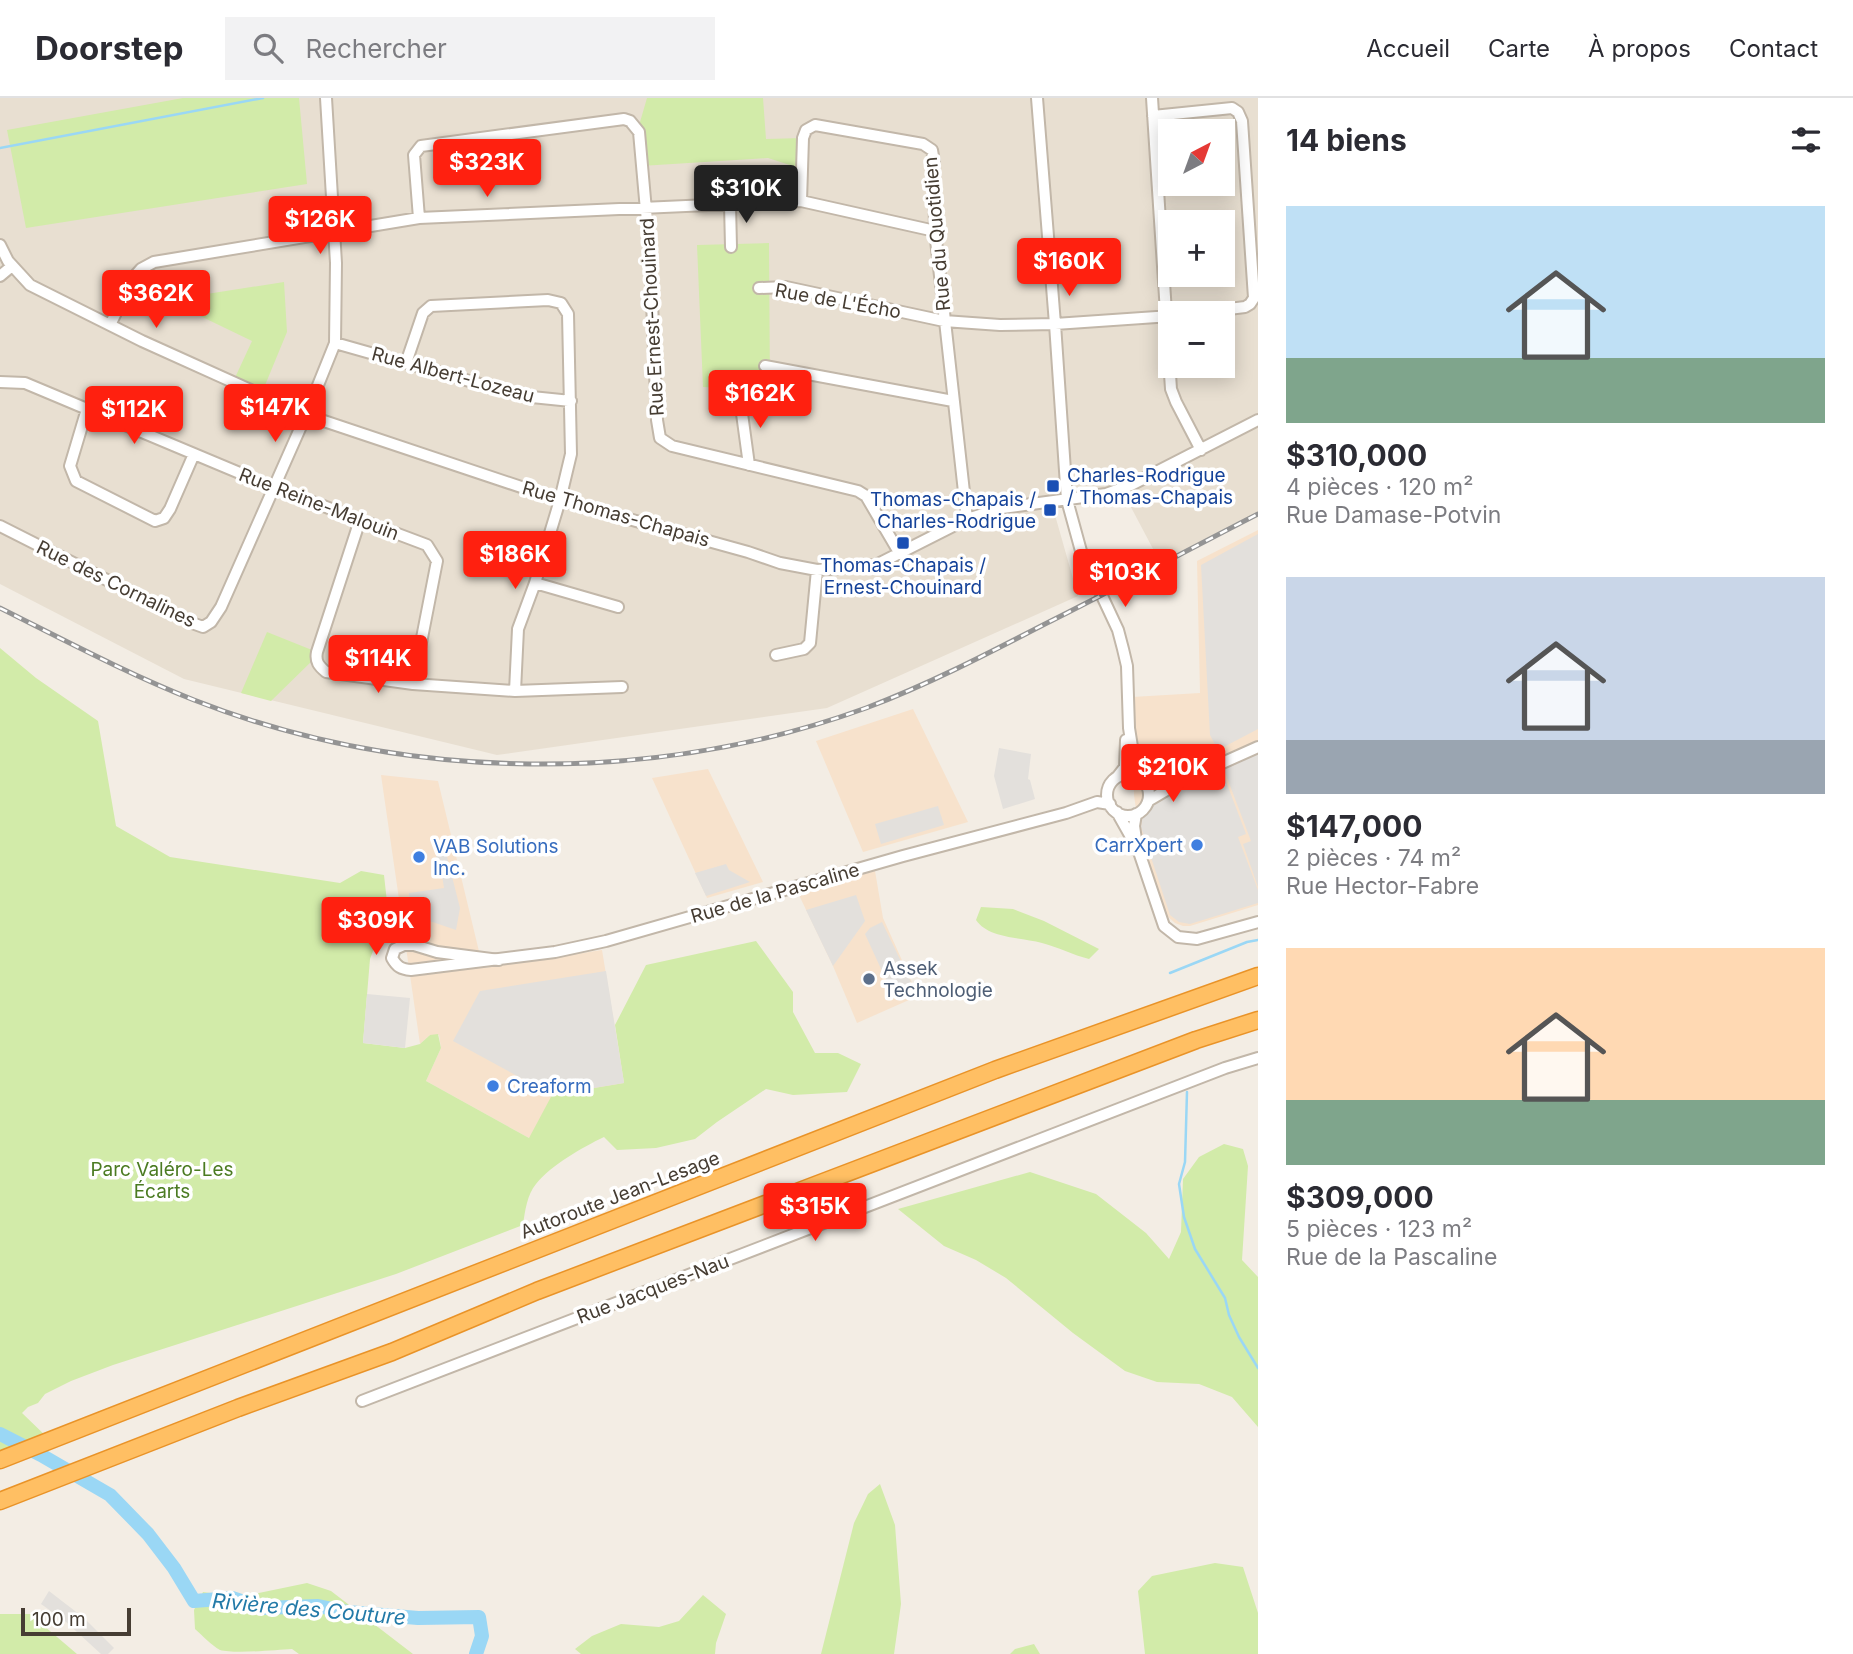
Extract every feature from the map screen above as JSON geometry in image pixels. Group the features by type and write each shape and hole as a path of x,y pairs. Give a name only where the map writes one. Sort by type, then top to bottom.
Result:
{"highway":[{"name":"Autoroute Jean-Lesage","path":"0,1460 995,1070 1258,976"},
{"path":"0,1501 238,1408 393,1352 537,1291 1196,1040 1258,1020"}],"street":[{"path":"273,487 335,343 336,263 326,98"},
{"path":"1037,98 1067,500 1081,551 1118,629 1124,649 1129,728 1134,759 1149,792 1148,801 1136,814 1125,815 1113,808"},
{"path":"1152,98 1168,301"},
{"path":"1153,116 1232,108 1238,112 1242,121 1254,298 1245,307 1235,308"},
{"path":"419,218 414,155 421,146 624,119 630,121 639,132 645,208"},
{"name":"Rue du Quotidien","path":"801,201 803,138 806,130 815,125 923,144 932,150 935,231 967,519"},
{"path":"110,325 134,278 141,269 154,262 419,218 801,201 935,231"},
{"path":"730,204 731,247"},
{"name":"Rue Ernest-Chouinard","path":"645,208 660,438 672,446 858,491 866,496 900,554"},
{"name":"Rue Thomas-Chapais","path":"0,245 8,261 30,285 306,415 560,500 780,563 817,570 876,565 967,519 1002,508 1106,494 1131,485 1258,420"},
{"path":"0,276 12,266"},
{"name":"Rue de L'Écho","path":"760,288 786,287 944,321 1000,326 1158,318"},
{"path":"406,363 424,313 431,306 548,299 561,303 568,314 571,454 535,583 518,629 515,691"},
{"name":"Rue Albert-Lozeau","path":"335,343 522,396 571,401"},
{"path":"765,366 953,401"},
{"path":"1171,378 1176,402 1201,450"},
{"name":"Rue Reine-Malouin","path":"0,382 25,383 273,487 427,545 437,561 413,684"},
{"path":"740,399 748,465"},
{"path":"87,409 69,466 76,481 155,521 164,518 170,509 194,454"},
{"name":"Rue des Cornalines","path":"0,526 192,623 203,626 211,622 221,607 273,487"},
{"path":"360,520 315,658 326,672 413,684 515,691 622,687"},
{"path":"776,655 804,649 810,643 817,570"},
{"path":"535,583 618,607"},
{"path":"1129,728 1125,766 1109,786 1107,798 1137,846"},
{"path":"1118,776 1130,774 1144,782 1162,786 1258,747"},
{"path":"1148,801 1182,780"},
{"name":"Rue de la Pascaline","path":"1048,816 1098,794 1109,786"},
{"name":"Rue de la Pascaline","path":"499,960 404,945 396,949 392,958 396,966 411,970 499,960 555,952 606,941 1066,813 1097,802 1113,808"},
{"path":"1136,814 1134,826 1137,846 1164,926 1178,937 1197,939 1258,922"},
{"name":"Rue Jacques-Nau","path":"362,1401 1212,1073 1258,1058"}],"shaded area":[{"path":"0,98 1258,98 1258,514 1161,564 1124,494 1053,508 1078,596 827,708 497,755 184,679 0,584"},
{"path":"1258,530 1258,905 1183,926 1167,916 1139,831 1134,795 1132,697 1200,693 1197,561"},
{"path":"1258,534 1258,729 1218,750 1210,735 1201,565"},
{"path":"913,709 968,822 863,852 816,741"},
{"path":"999,748 1031,754 1028,779 1035,799 1003,809 994,776"},
{"path":"1258,753 1258,887 1243,844 1251,841 1223,767"},
{"path":"708,769 763,882 707,898 652,778"},
{"path":"1222,771 1246,834 1238,837 1258,890 1258,903 1190,924 1179,922 1170,915 1141,827 1143,815 1158,799"},
{"path":"381,775 438,781 483,968 602,950 624,1083 529,1138 426,1081 441,1048 439,1035 430,1035 420,1044"},
{"path":"938,806 944,825 881,844 875,824"},
{"path":"444,845 460,908 456,930 412,915 409,893 444,888 435,847"},
{"path":"726,864 729,870 750,882 706,896 695,873"},
{"path":"875,871 883,918 918,996 857,1023 798,893"},
{"path":"856,895 865,921 833,966 806,910"},
{"path":"882,922 911,982 893,995 865,934"},
{"path":"606,971 624,1083 552,1095 453,1041 480,991"},
{"path":"367,994 410,998 405,1048 363,1043"},
{"path":"49,1591 84,1618 114,1648 108,1654 101,1654 65,1621 41,1604"}],"green space":[{"path":"183,98 299,98 307,184 26,228 7,130"},
{"path":"647,98 763,98 766,139 803,138 802,169 768,158 641,166 635,125 640,122"},
{"path":"769,243 770,390 703,387 697,245"},
{"path":"284,282 287,332 261,395 233,382 252,341 194,313 194,296"},
{"path":"267,632 317,652 315,658 271,701 241,693"},
{"name":"Parc Valéro-Les Écarts","path":"0,648 36,678 98,721 116,826 170,857 340,883 361,871 384,875 387,902 383,924 370,959 363,1043 405,1048 420,1044 430,1035 438,1034 441,1048 426,1081 529,1138 552,1095 624,1083 615,1025 646,965 756,941 793,992 793,1012 815,1053 838,1053 861,1064 847,1092 793,1095 766,1089 695,1139 656,1148 617,1150 604,1137 568,1157 542,1177 530,1193 523,1225 396,1274 71,1381 45,1394 38,1403 22,1413 50,1440 0,1460"},
{"path":"981,907 1013,909 1044,921 1099,949 1089,959 1042,943 997,934 976,920"},
{"path":"1224,1144 1243,1149 1248,1166 1242,1260 1258,1277 1258,1427 1232,1397 1199,1384 1157,1382 1125,1371 1006,1278 976,1260 944,1246 898,1209 1030,1172 1096,1194 1146,1233 1169,1259 1181,1232 1183,1179 1199,1157"},
{"path":"880,1484 895,1525 901,1604 894,1654 821,1654 854,1523 868,1494"},
{"path":"1215,1563 1243,1567 1258,1613 1258,1654 1145,1654 1138,1591 1152,1576"},
{"path":"307,1583 331,1591 413,1654 299,1654 292,1649 226,1651 217,1648 195,1629 194,1610 203,1592 239,1597"},
{"path":"703,1595 726,1614 715,1654 581,1654 575,1649 592,1636 621,1624 659,1627 679,1621"},
{"path":"0,1614 30,1614 77,1654 0,1654"},
{"path":"1034,1644 1040,1654 1010,1654 1015,1649"}],"waterway":[{"path":"0,148 263,98"},
{"path":"1170,973 1258,940"},
{"path":"1187,1092 1185,1162 1179,1184 1184,1217 1195,1249 1225,1298 1239,1337 1258,1368"},
{"name":"Rivière des Couture","path":"0,1434 110,1495 148,1534 174,1568 194,1601 232,1598 262,1608 318,1606 348,1612 418,1618 479,1617 482,1636 476,1654"}],"railway":[{"path":"0,608 169,690 275,727 358,747 443,759 530,764 616,761 701,751 785,733 866,708 978,658 1258,514"}],"place":[{"name":"Charles-Rodrigue / Thomas-Chapais","path":"1053,486"},
{"name":"Thomas-Chapais / Charles-Rodrigue","path":"1050,510"},
{"name":"Thomas-Chapais / Ernest-Chouinard","path":"903,543"},
{"name":"CarrXpert","path":"1197,845"},
{"name":"VAB Solutions Inc.","path":"419,857"},
{"name":"Assek Technologie","path":"869,979"},
{"name":"Creaform","path":"493,1086"}]}
